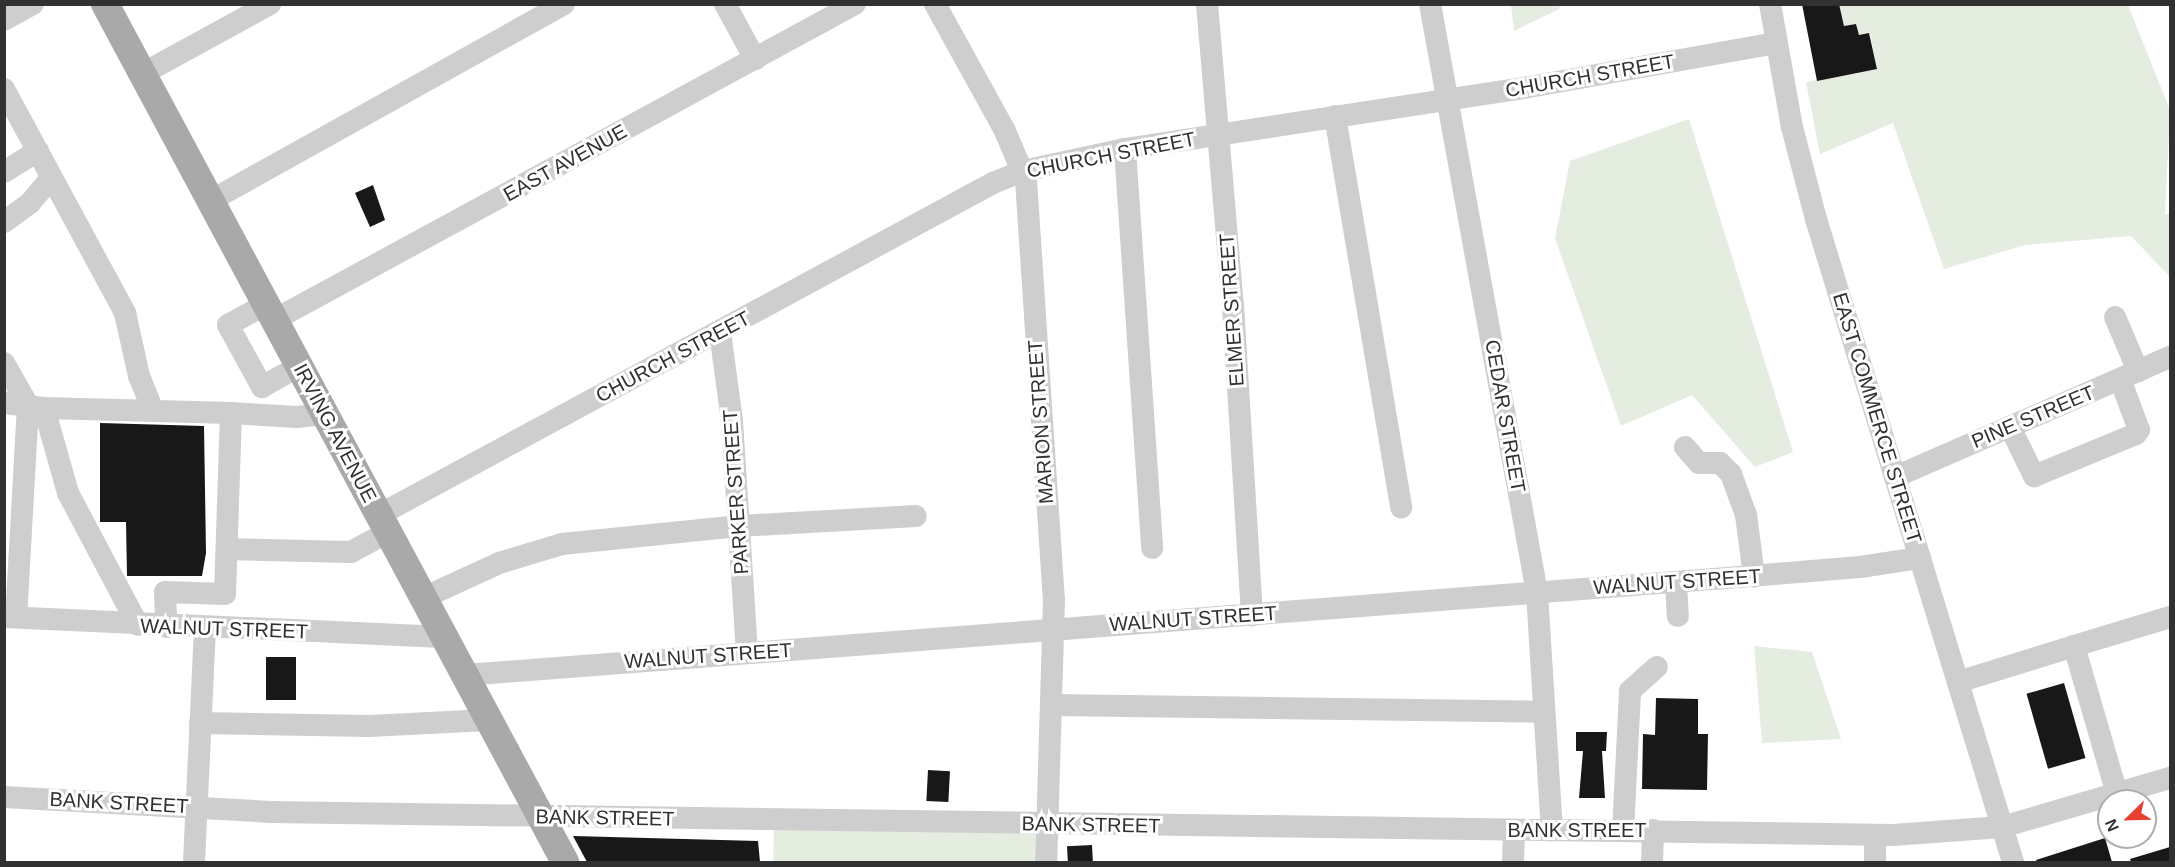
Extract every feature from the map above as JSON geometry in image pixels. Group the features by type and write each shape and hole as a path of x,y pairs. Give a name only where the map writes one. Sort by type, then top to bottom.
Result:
{"main road":[{"name":"IRVING AVENUE","path":"105,4 564,862"}],"street":[{"path":"4,20 33,4"},
{"path":"142,74 270,4"},
{"path":"210,201 564,4"},
{"path":"725,4 755,59"},
{"name":"EAST AVENUE","path":"299,366 262,387 228,325 270,312 755,59 855,4"},
{"name":"MARION STREET","path":"935,4 1004,129 1023,171 1054,630 1046,862"},
{"name":"ELMER STREET","path":"1207,4 1252,615"},
{"name":"CEDAR STREET","path":"1430,4 1537,592 1552,831"},
{"name":"EAST COMMERCE STREET","path":"1770,4 1792,127 1816,219 2013,862"},
{"name":"CHURCH STREET","path":"227,549 351,552 384,523 720,332 993,183 1023,171 1125,149 1777,44"},
{"path":"4,89 125,313 139,376 153,411"},
{"path":"1335,116 1401,507"},
{"path":"1125,149 1152,548"},
{"path":"4,172 38,151"},
{"path":"4,222 30,204 51,178"},
{"path":"2010,427 2034,476 2136,434 2139,430 2115,317"},
{"name":"PARKER STREET","path":"720,332 732,421 747,653"},
{"name":"PINE STREET","path":"1895,477 2170,357"},
{"path":"4,363 36,407 65,487 138,625"},
{"path":"4,403 36,407 297,417 325,414"},
{"path":"10,617 13,512 36,407"},
{"path":"166,627 165,592 225,594 231,413"},
{"path":"1685,447 1699,463 1720,463 1731,474 1746,515 1754,576"},
{"path":"423,598 499,563 562,544 738,526 916,516"},
{"name":"WALNUT STREET","path":"465,675 1754,576 1920,558"},
{"path":"1676,582 1678,616"},
{"name":"WALNUT STREET","path":"10,617 205,629 443,637"},
{"path":"1958,682 2170,617"},
{"path":"194,862 205,629"},
{"path":"2074,646 2116,789"},
{"path":"1623,831 1630,691 1657,667"},
{"path":"1052,705 1544,712"},
{"path":"200,723 369,726 489,720"},
{"name":"BANK STREET","path":"2134,789 2170,778"},
{"name":"BANK STREET","path":"4,797 196,807 541,817 1552,831 1653,830 1875,835 2002,827 2097,800"},
{"path":"1513,862 1514,830"},
{"path":"1652,862 1653,830"},
{"path":"1875,835 1875,862"}],"shaded area":[{"path":"1511,4 1560,5 1559,9 1514,31"},
{"path":"1839,5 2128,5 2170,110 2165,215 2170,213 2170,277 2131,236 2025,245 1944,269 1893,123 1820,154 1806,82 1877,68 1870,34 1859,35 1856,24 1844,26"},
{"path":"1689,119 1793,452 1755,467 1692,395 1621,426 1555,238 1570,161"},
{"path":"1754,646 1812,652 1841,739 1762,743"},
{"path":"774,820 1048,825 1047,862 773,862"}],"building":[{"path":"1802,4 1839,4 1844,26 1856,24 1859,35 1869,33 1877,69 1817,81"},
{"path":"373,185 385,220 370,227 355,193"},
{"path":"100,423 204,426 206,553 202,576 127,576 126,522 100,522"},
{"path":"266,657 296,657 296,700 266,700"},
{"path":"2064,683 2085,758 2048,769 2027,694"},
{"path":"1656,698 1698,699 1698,734 1708,734 1707,790 1642,789 1643,734 1655,735"},
{"path":"1576,732 1607,732 1606,751 1602,751 1605,798 1579,798 1583,751 1576,751"},
{"path":"928,770 950,771 948,802 926,801"},
{"path":"573,836 758,841 760,862 587,862"},
{"path":"2097,841 2097,849 2108,849 2112,862 2037,862 2036,860"},
{"path":"1092,845 1093,862 1068,862 1067,846"},
{"path":"2170,847 2170,862 2131,862 2130,859"}]}
